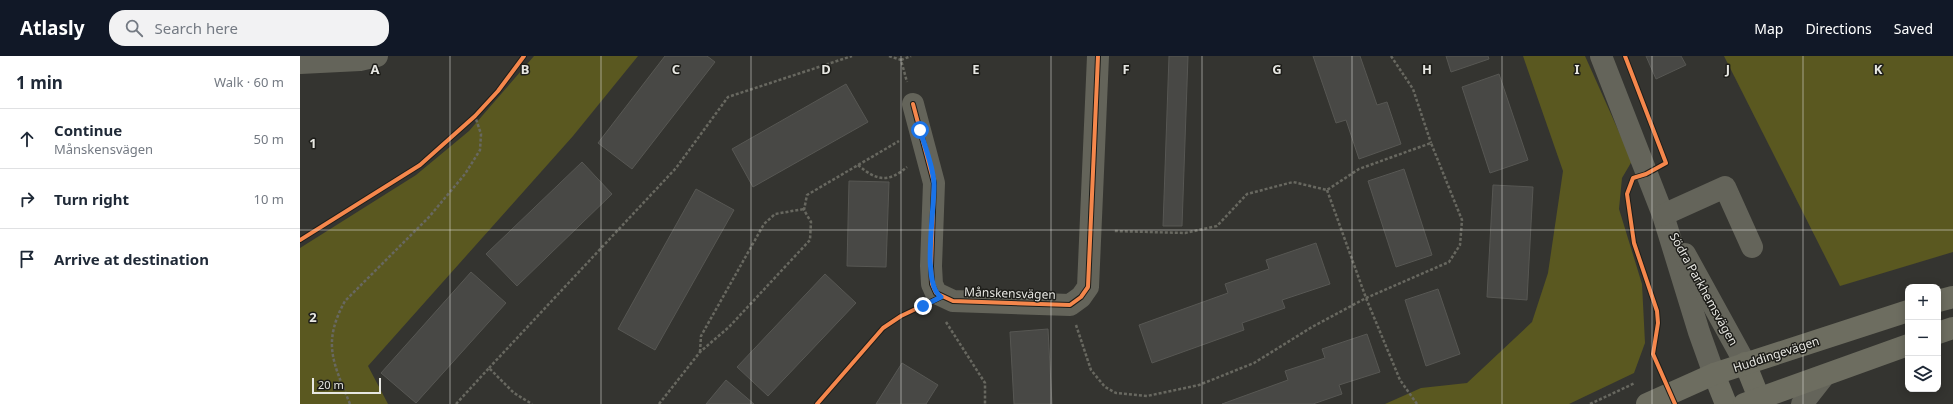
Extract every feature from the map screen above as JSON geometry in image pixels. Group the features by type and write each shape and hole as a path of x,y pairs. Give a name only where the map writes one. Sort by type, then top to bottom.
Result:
{"main road":[{"path":"1941,301 1953,297"},
{"name":"Huddingevägen","path":"1647,404 1714,374 1905,312"},
{"path":"1941,332 1953,328"},
{"path":"1745,363 1755,402 1905,346"},
{"path":"1714,374 1726,404"}],"street":[{"path":"300,63 360,60 377,56"},
{"name":"Månskensvägen","path":"941,297 953,301 1070,305 1081,297 1088,287 1098,56"},
{"name":"Södra Parkhemsvägen","path":"1600,56 1663,215 1699,332 1714,374"},
{"path":"913,104 934,182 930,266 932,284 936,294 941,297"},
{"path":"1663,215 1725,188 1752,247"},
{"name":"Södra Parkhemsvägen","path":"1663,215 1745,363"},
{"path":"1802,404 1824,376"}],"path":[{"path":"456,404 676,168 728,97 852,56"},
{"path":"889,56 901,60 911,56"},
{"path":"1070,305 1091,370 1105,387 1116,393 1147,396 1199,384 1254,363 1312,326 1366,298 1449,262 1460,246 1462,220 1431,143 1413,89 1391,56"},
{"path":"901,60 913,104"},
{"path":"470,121 480,111"},
{"path":"350,404 337,374 332,352 331,334 336,317 345,301 429,217 465,174 480,150 481,134 475,116"},
{"path":"659,404 700,352 730,326 810,240 811,222 805,209 808,195 920,130"},
{"path":"1091,231 1185,233 1217,226 1247,194 1293,182 1327,190 1359,169 1431,143"},
{"path":"858,165 865,171 879,177 889,178 896,177 910,164"},
{"path":"1327,190 1366,298 1400,380 1417,404"},
{"path":"700,352 700,336 764,224 775,214 805,209"},
{"path":"941,297 946,325 984,383 985,404"},
{"path":"489,368 514,393 532,404"},
{"path":"1590,404 1639,381"}],"shaded area":[{"path":"534,56 638,56 573,136 368,366 388,404 300,404 300,248 416,175 469,131"},
{"path":"1523,56 1585,56 1632,161 1622,178 1619,209 1642,284 1645,343 1634,373 1569,404 1385,404 1421,388 1467,383 1532,322 1548,273 1563,171"},
{"path":"1724,56 1953,56 1953,252 1840,286"}],"building":[{"path":"665,56 707,56 715,62 632,169 598,143"},
{"path":"1169,56 1188,56 1182,226 1163,226"},
{"path":"1313,56 1360,56 1377,105 1387,102 1401,144 1359,159 1346,120 1336,123"},
{"path":"1446,56 1488,56 1489,59 1451,72"},
{"path":"1646,56 1681,56 1686,65 1656,79"},
{"path":"1499,74 1528,160 1490,173 1462,87"},
{"path":"846,84 868,122 753,187 732,149"},
{"path":"582,162 612,194 517,286 486,254"},
{"path":"1404,169 1432,255 1396,267 1368,181"},
{"path":"849,181 889,182 886,267 847,266"},
{"path":"1493,185 1533,187 1527,300 1487,297"},
{"path":"696,189 734,210 655,350 618,329"},
{"path":"1316,243 1330,284 1282,300 1285,308 1242,323 1244,330 1152,363 1139,325 1228,293 1225,284 1269,269 1266,260"},
{"path":"471,272 506,303 416,403 381,373"},
{"path":"825,274 856,303 768,396 737,367"},
{"path":"1438,289 1460,354 1426,366 1405,300"},
{"path":"1048,329 1052,404 1014,404 1010,332"},
{"path":"1367,334 1380,372 1339,385 1342,394 1313,404 1222,404 1288,380 1285,371 1325,358 1322,349"},
{"path":"902,363 938,385 926,404 876,404"},
{"path":"726,380 754,404 706,404"}],"cycle path":[{"path":"300,240 420,165 475,116 498,91 524,56"},
{"path":"913,104 934,183 931,266 932,284 936,293 953,301 1070,305 1081,297 1088,287 1098,56"},
{"path":"1625,56 1666,163 1646,174 1633,178 1627,194 1634,243 1657,311 1658,323 1653,354 1675,404"},
{"path":"817,404 883,328 901,316 941,297"}],"route":[{"path":"920,130 934,182 930,266 932,284 936,294 941,297 923,306"}]}
